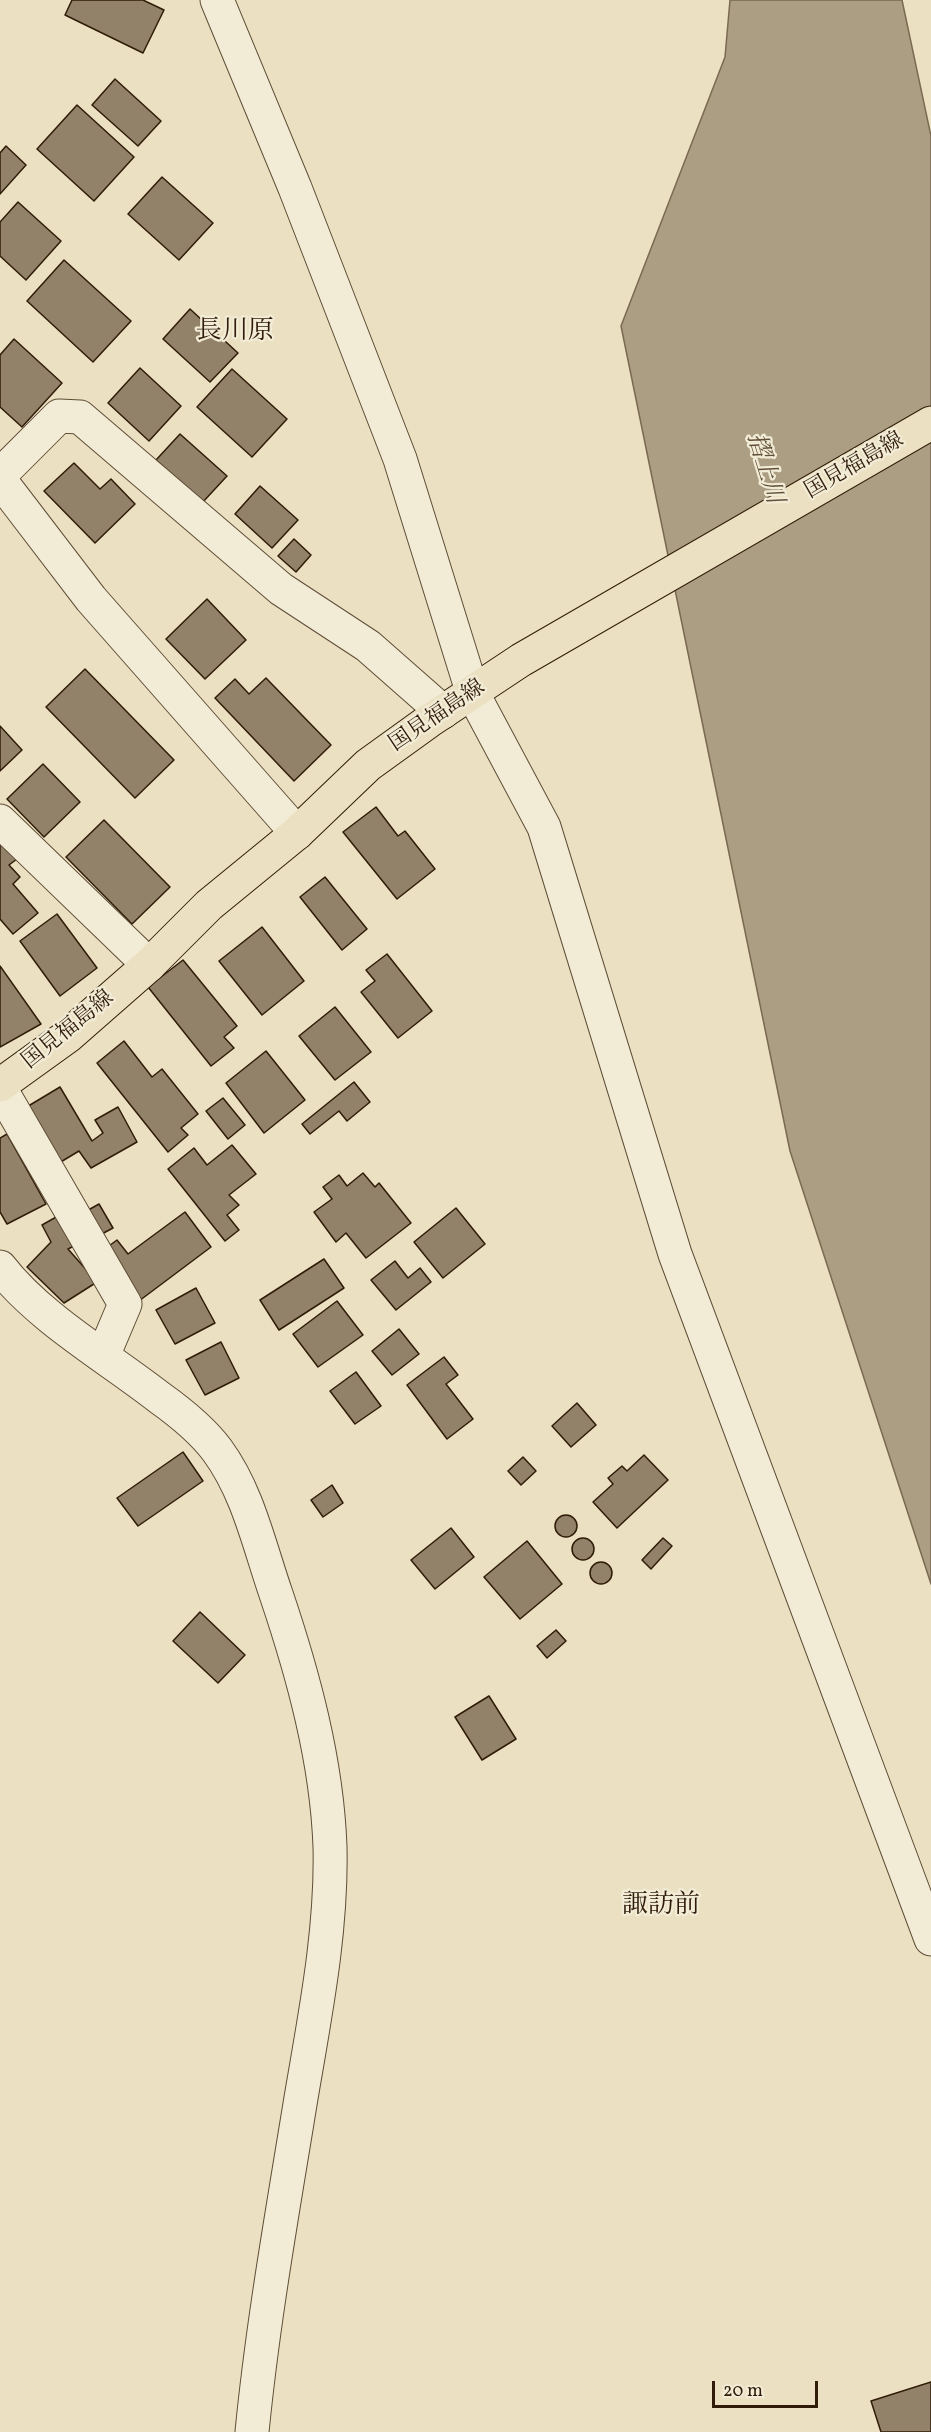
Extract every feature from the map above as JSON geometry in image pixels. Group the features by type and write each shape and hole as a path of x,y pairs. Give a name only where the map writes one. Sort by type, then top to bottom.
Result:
{"main road":[{"name":"国見福島線","path":"0,1087 68,1036 148,965 209,905 297,832 368,765 521,660 931,423"}],"street":[{"path":"217,0 295,188 400,459 472,694 544,827 675,1254 931,1939"},
{"path":"0,475 59,416 80,417 281,589 368,646 443,712"},
{"path":"0,480 91,599 297,832"},
{"path":"0,821 148,965"},
{"path":"0,1087 125,1304 103,1356"},
{"path":"4,1281 186,1417 216,1449 238,1483 293,1646 323,1774 330,1847 327,1919 319,1996 269,2289 252,2432"}],"water":[{"name":"摺上川","path":"730,0 902,0 931,136 931,1584 790,1151 621,326 725,57"}],"building":[{"path":"72,0 143,0 164,10 143,53 65,15"},
{"path":"115,79 161,121 138,146 92,105"},
{"path":"77,105 134,157 94,201 37,149"},
{"path":"6,146 26,165 0,194 0,153"},
{"path":"162,177 213,223 179,260 128,214"},
{"path":"18,202 61,241 26,280 0,256 0,222"},
{"path":"64,260 131,321 93,362 27,301"},
{"path":"190,309 238,353 210,382 163,339"},
{"path":"14,339 62,383 22,427 0,407 0,355"},
{"path":"140,368 181,406 149,441 108,403"},
{"path":"232,369 287,419 252,457 197,407"},
{"path":"180,434 227,476 202,503 156,460"},
{"path":"74,463 100,489 111,479 135,504 95,543 44,491"},
{"path":"260,486 298,520 272,548 235,514"},
{"path":"294,539 311,555 296,572 278,556"},
{"path":"207,599 246,640 205,679 166,639"},
{"path":"85,669 174,760 135,798 46,707"},
{"path":"266,678 331,745 294,781 215,698 235,679 249,694"},
{"path":"0,726 22,750 0,771"},
{"path":"43,764 80,802 44,837 7,799"},
{"path":"376,807 398,836 405,831 435,869 397,899 343,832"},
{"path":"104,820 170,887 132,924 66,857"},
{"path":"0,839 17,859 9,865 20,877 13,884 38,913 13,934 0,919"},
{"path":"325,877 367,929 342,950 300,897"},
{"path":"57,914 97,968 60,996 20,941"},
{"path":"262,927 304,981 262,1015 219,961"},
{"path":"387,954 432,1011 398,1038 361,992 375,981 366,970"},
{"path":"183,960 237,1026 224,1037 234,1048 211,1066 148,987"},
{"path":"0,966 41,1024 0,1047"},
{"path":"335,1007 371,1052 335,1080 299,1036"},
{"path":"124,1041 152,1077 162,1069 198,1114 181,1128 188,1135 168,1152 97,1063"},
{"path":"266,1051 305,1100 264,1133 226,1083"},
{"path":"354,1082 370,1102 347,1121 339,1111 310,1134 302,1124"},
{"path":"60,1087 92,1141 103,1133 95,1120 118,1107 137,1142 91,1168 79,1151 59,1163 25,1108"},
{"path":"223,1098 245,1125 228,1139 206,1111"},
{"path":"7,1134 46,1204 7,1224 0,1212 0,1138"},
{"path":"232,1145 256,1174 229,1195 239,1205 227,1215 239,1230 225,1241 168,1169 194,1148 207,1165"},
{"path":"363,1173 375,1187 379,1183 411,1223 366,1258 346,1233 336,1242 314,1212 332,1199 323,1187 339,1175 347,1186"},
{"path":"99,1204 113,1228 98,1236 83,1213"},
{"path":"456,1208 485,1244 443,1278 414,1242"},
{"path":"185,1212 211,1247 139,1301 102,1251 117,1240 128,1254"},
{"path":"58,1216 74,1246 68,1249 97,1282 64,1303 27,1267 51,1242 42,1225"},
{"path":"324,1259 344,1288 279,1330 260,1300"},
{"path":"395,1261 408,1278 420,1268 431,1282 396,1310 371,1280"},
{"path":"196,1288 215,1323 175,1344 156,1310"},
{"path":"337,1301 363,1335 318,1367 293,1334"},
{"path":"399,1329 419,1354 392,1375 372,1351"},
{"path":"221,1342 239,1378 205,1395 186,1360"},
{"path":"444,1357 458,1375 446,1384 473,1419 447,1439 407,1385"},
{"path":"356,1372 381,1406 355,1424 330,1391"},
{"path":"577,1403 596,1425 571,1447 552,1426"},
{"path":"183,1452 203,1481 138,1526 117,1498"},
{"path":"644,1455 668,1480 617,1528 593,1502 613,1484 608,1478 622,1466 627,1471"},
{"path":"523,1457 536,1471 521,1485 508,1471"},
{"path":"332,1485 343,1503 323,1517 311,1500"},
{"path":"566,1515 574,1518 577,1526 574,1534 566,1537 558,1534 555,1526 558,1518"},
{"path":"451,1528 474,1557 435,1589 411,1560"},
{"path":"583,1538 591,1541 594,1549 591,1557 583,1560 575,1557 572,1549 575,1541"},
{"path":"663,1538 672,1546 651,1569 642,1560"},
{"path":"527,1541 562,1584 520,1619 484,1577"},
{"path":"601,1562 609,1565 612,1573 609,1581 601,1584 593,1581 590,1573 593,1565"},
{"path":"200,1612 245,1655 218,1683 173,1641"},
{"path":"556,1630 566,1641 547,1658 537,1646"},
{"path":"489,1696 516,1739 482,1760 455,1717"},
{"path":"931,2382 931,2432 881,2432 871,2401"}],"district":[{"name":"長川原","path":"235,333"},
{"name":"諏訪前","path":"661,1907"}]}
